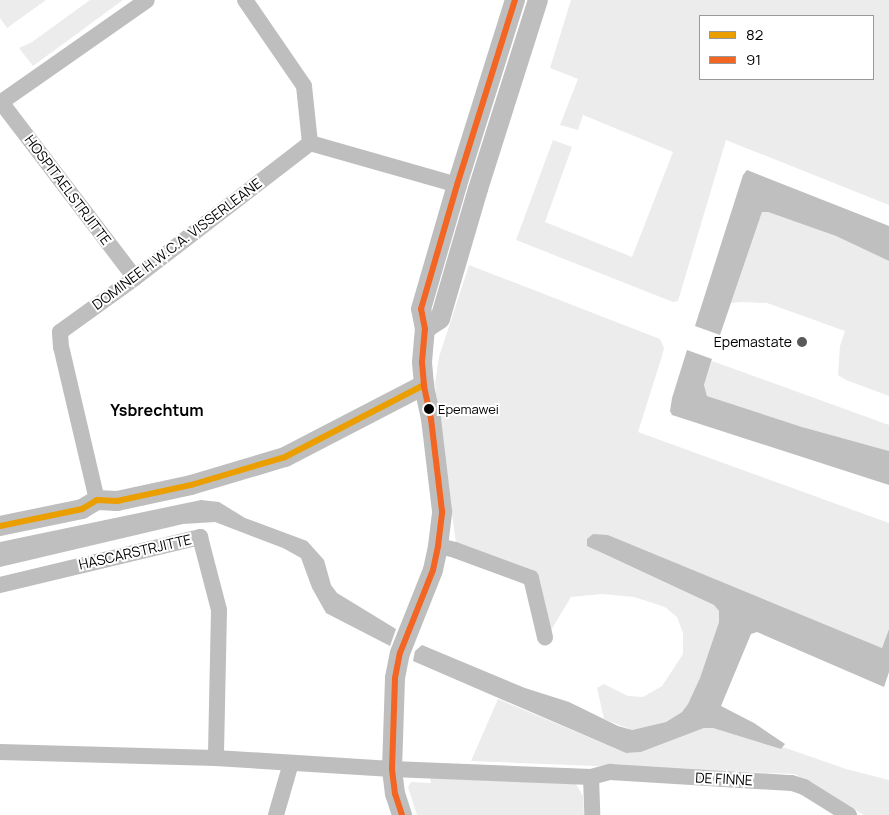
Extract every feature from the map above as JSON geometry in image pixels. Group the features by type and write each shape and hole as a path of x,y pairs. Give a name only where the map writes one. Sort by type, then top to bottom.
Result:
{"street":[{"path":"0,103 147,0"},
{"path":"245,0 304,86 310,143 456,186"},
{"path":"402,815 395,794 392,769 393,700 400,654 425,594 438,546 442,511 431,419 424,386 422,362 425,329 421,309 456,186 515,0"},
{"path":"425,329 440,320 478,189 538,0"},
{"name":"HOSPITAELSTRJITTE","path":"0,103 134,278"},
{"name":"DOMINEE H.W.C.A. VISSERLEANE","path":"97,500 60,347 60,332 134,278 310,143"},
{"path":"0,526 82,508 97,500 117,501 191,485 285,457 424,386"},
{"name":"HASCARSTRJITTE","path":"0,584 200,537 219,610 216,758"},
{"path":"438,546 455,550 531,578 545,637"},
{"path":"0,752 216,758 392,769"},
{"path":"276,815 291,763"},
{"name":"DE FINNE","path":"392,769 591,777 610,772 792,783 804,788 849,815"},
{"path":"591,777 592,815"}],"shaded area":[{"path":"0,0 46,0 7,28 0,18"},
{"path":"90,0 123,0 33,66 19,48 32,42"},
{"path":"571,0 889,0 889,205 726,140 678,301 673,302 516,240 553,140 572,147 545,222 632,257 673,152 583,115 578,130 560,125 578,79 550,68"},
{"path":"747,170 889,226 889,261 836,236 768,212 762,212 720,335 695,326 743,175"},
{"path":"762,212 768,212 836,236 889,261 889,396 846,380 838,375 840,346 845,331 767,303 731,303"},
{"path":"469,265 660,339 664,348 638,432 889,523 889,629 882,648 608,535 597,551 714,605 719,611 719,622 700,679 682,712 666,722 632,730 604,719 597,688 604,684 628,696 643,697 662,686 683,654 683,633 677,617 665,607 634,597 602,594 571,597 547,637 526,568 456,543 435,384 439,357"},
{"path":"687,350 712,359 704,385 707,396 802,427 889,451 889,485 672,415 670,411 672,398"},
{"path":"712,361 889,425 889,451 802,427 707,396 704,385"},
{"path":"201,500 219,502 245,518 307,541 324,560 331,585 337,593 396,629 390,646 326,613 312,588 301,558 283,548 215,522 183,524 0,567 0,542"},
{"path":"593,534 608,535 882,648 889,629 889,672 884,687 757,632 751,634 721,706 754,723 785,744 781,749 713,728 704,728 641,752 626,753 413,661 415,651 422,645 525,688 569,702 618,726 632,730 666,722 682,712 688,704 700,678 719,622 719,611 714,605 587,546 587,539"},
{"path":"498,699 626,753 641,752 704,728 713,728 781,749 783,747 846,769 889,780 889,815 864,815 795,774 471,761"},
{"path":"430,778 576,784 583,796 584,815 417,815 408,787 411,782 431,783"}],"transit line":[{"name":"91","path":"402,815 395,794 392,769 395,678 400,653 433,570 442,511 431,419 424,385 422,362 425,329 421,309 457,185 515,0"},
{"name":"82","path":"0,526 82,509 97,500 117,501 191,485 285,457 424,385"}],"place":[{"name":"Epemastate","path":"802,342"},
{"name":"Epemawei","path":"429,409"}],"district":[{"name":"Ysbrechtum","path":"157,410"}]}
